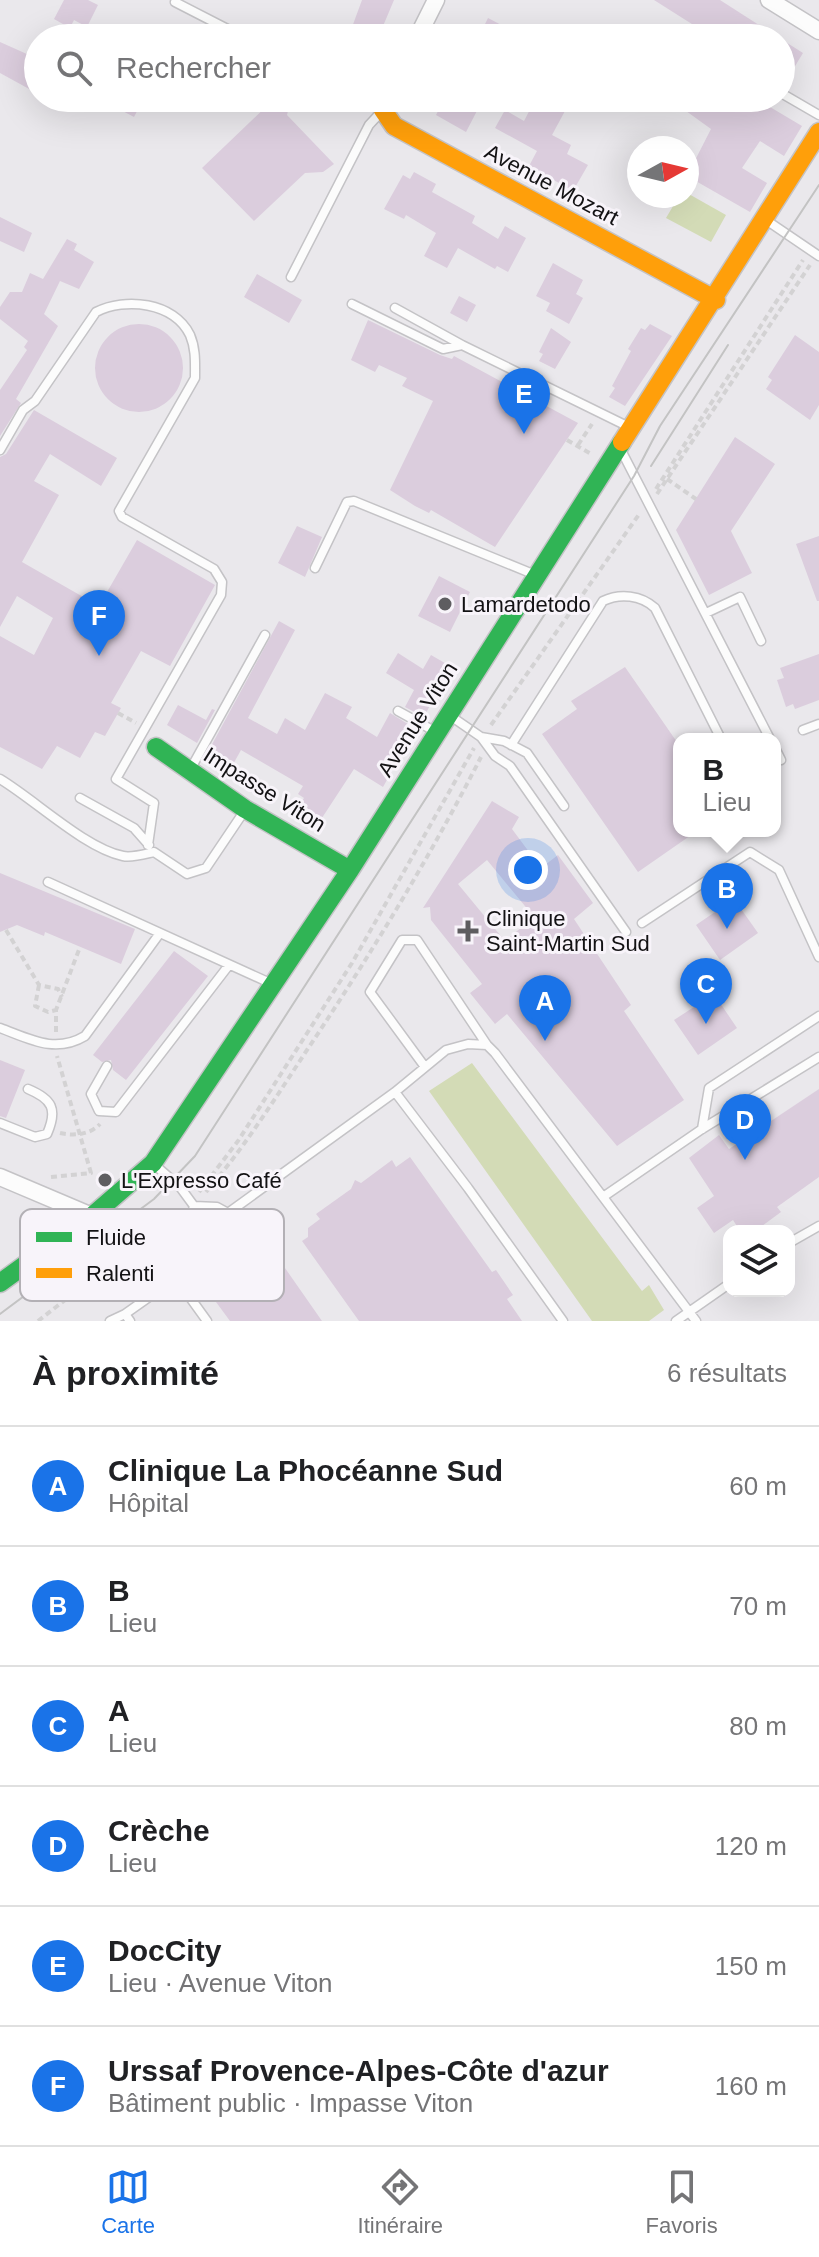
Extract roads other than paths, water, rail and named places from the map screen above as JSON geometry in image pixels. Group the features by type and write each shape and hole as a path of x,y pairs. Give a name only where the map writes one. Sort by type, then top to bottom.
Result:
{"street":[{"path":"424,24 436,0"},
{"path":"769,0 819,31"},
{"name":"Avenue Mozart","path":"388,112 394,126 716,300"},
{"name":"Avenue Viton","path":"100,1209 153,1163 190,1112 271,984 350,870 716,300 819,132"},
{"name":"Impasse Viton","path":"156,747 245,809 350,870"},
{"path":"0,1177 75,1209"},
{"name":"Avenue Viton","path":"0,1283 20,1268"}],"lane":[{"path":"175,2 218,24"},
{"path":"795,101 819,115"},
{"path":"291,277 369,125 379,112"},
{"path":"765,219 815,253"},
{"path":"352,304 443,349 462,345"},
{"path":"0,450 23,410 35,401 85,323 96,312 109,305 161,309 180,321 190,335 196,355 195,378 119,511 122,517 214,569 222,582 221,595 116,779 154,803 151,848"},
{"path":"395,308 462,345 631,428"},
{"path":"620,448 767,733"},
{"path":"315,568 347,502 354,501 538,576"},
{"path":"511,745 603,601 616,595 647,601 655,608 718,733"},
{"path":"706,613 740,597 761,641"},
{"path":"190,770 265,635"},
{"path":"398,711 437,732"},
{"path":"448,714 481,737 527,753 564,806"},
{"path":"803,730 819,724"},
{"path":"481,737 487,747 510,766 626,932"},
{"path":"0,779 72,830 124,857 151,848"},
{"path":"80,798 134,828 151,848 187,874 206,868 245,809"},
{"path":"642,923 750,852 779,870 819,957"},
{"path":"48,882 271,984"},
{"path":"0,1028 48,1046 73,1043 85,1036 160,933"},
{"path":"425,1067 370,992 402,940 409,938 417,940 487,1045 696,1321"},
{"path":"107,1066 91,1094 99,1111 109,1114 116,1112 229,965"},
{"path":"702,1129 709,1088 819,1016"},
{"path":"234,1209 395,1092 446,1050 468,1044 487,1045"},
{"path":"603,1197 702,1129 819,1057"},
{"path":"0,1123 35,1137 48,1131 53,1120 53,1106 46,1097 28,1089"},
{"path":"395,1092 563,1321"},
{"path":"153,1163 193,1204 221,1209"},
{"path":"192,1209 193,1204"},
{"path":"795,1240 819,1226"},
{"path":"676,1321 723,1288"},
{"path":"110,1321 128,1318 148,1301"},
{"path":"193,1301 207,1321"}],"tram line":[{"path":"141,1209 195,1156 634,476 660,426 819,185"},
{"path":"651,466 728,345"},
{"path":"0,1314 20,1299"}],"place":[{"name":"DocCity","path":"524,434"},
{"name":"Lamardetodo","path":"445,604"},
{"name":"Urssaf Provence-Alpes-Côte d'azur","path":"99,656"},
{"name":"B","path":"727,929"},
{"name":"Clinique Saint-Martin Sud","path":"468,931"},
{"name":"A","path":"706,1024"},
{"name":"Clinique La Phocéanne Sud","path":"545,1041"},
{"name":"Crèche","path":"745,1160"},
{"name":"L'Expresso Café","path":"105,1180"}]}
